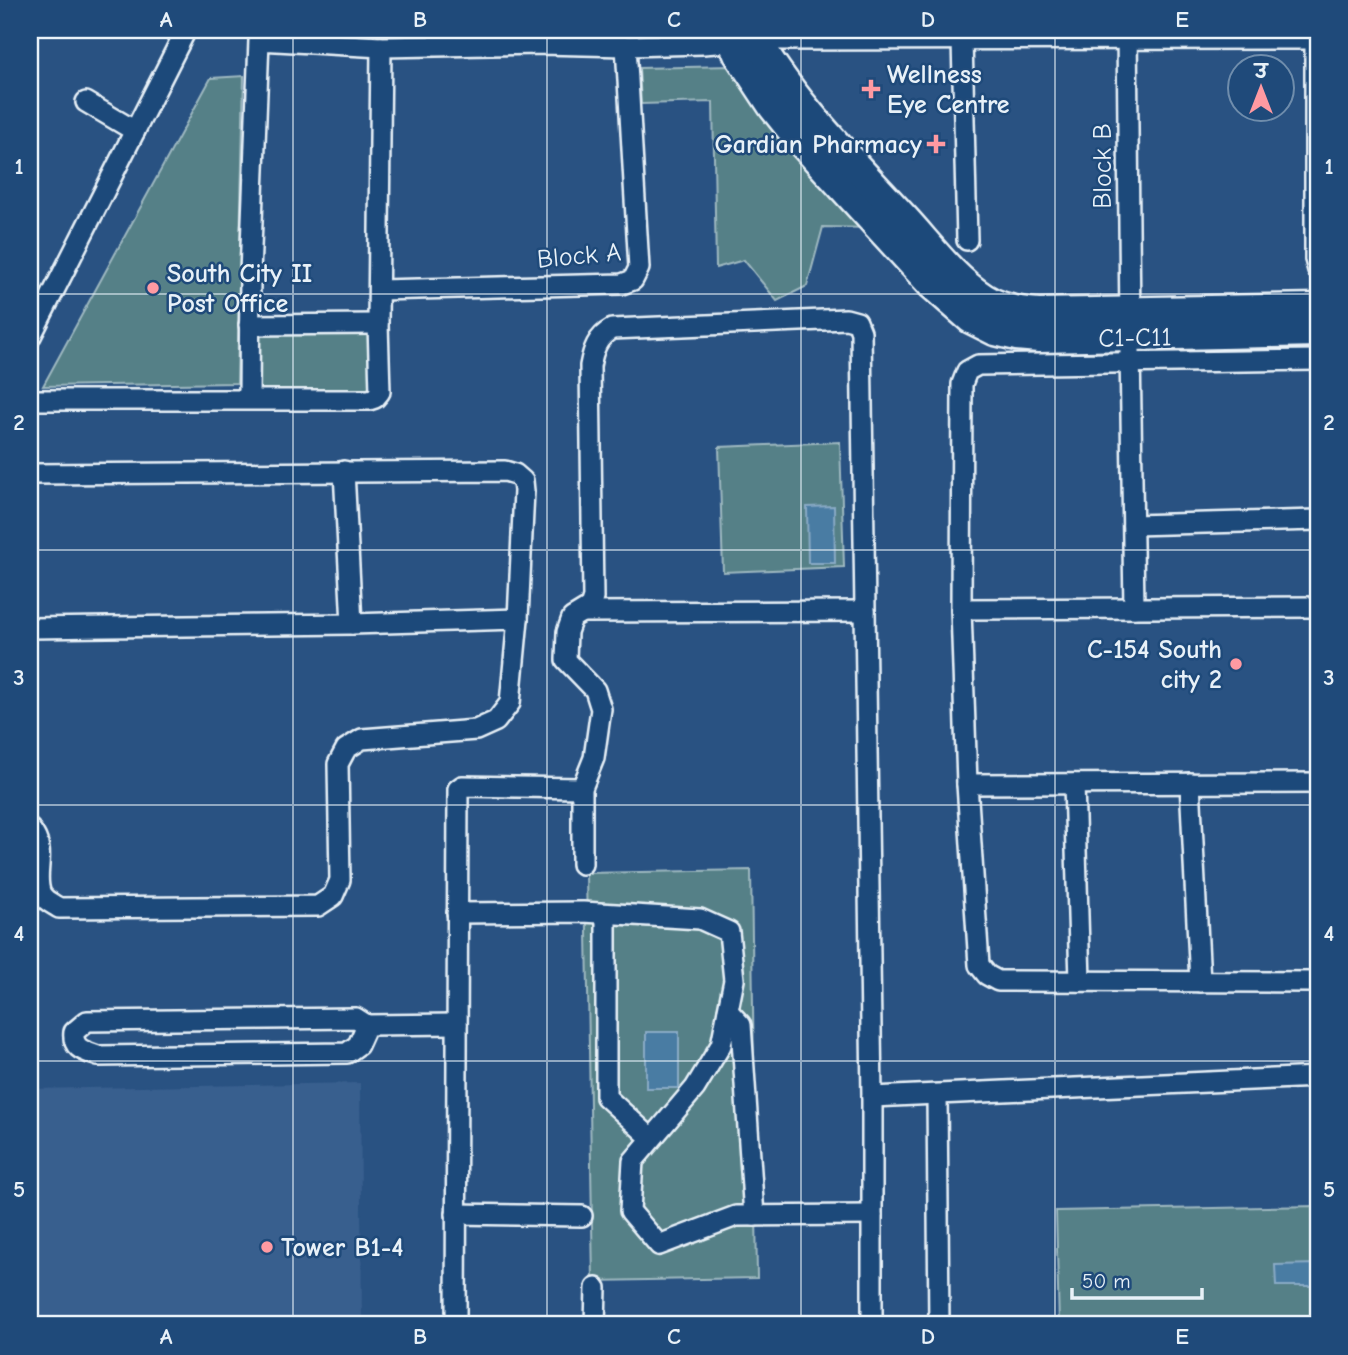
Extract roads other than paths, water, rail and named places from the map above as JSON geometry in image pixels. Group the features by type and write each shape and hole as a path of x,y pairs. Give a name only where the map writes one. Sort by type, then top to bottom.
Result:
{"street":[{"path":"30,338 186,30"},
{"path":"249,399 259,40 290,36 381,47 539,37 626,46 742,35 962,40 1127,34 1226,34 1317,39 1315,259 1318,270"},
{"name":"Block B","path":"1127,34 1134,608"},
{"path":"742,35 820,126 950,267 985,299 1003,308 1020,312 1130,330 1318,331"},
{"path":"962,40 967,240"},
{"name":"Block A","path":"379,290 622,284 633,280 639,268 626,46"},
{"path":"38,400 375,398 380,391 378,324 381,47"},
{"path":"86,102 135,131"},
{"path":"1130,330 1318,308"},
{"path":"582,864 582,788 594,758 601,709 595,690 566,660 567,632 572,618 585,612 593,598 592,352 604,334 612,330 846,319 857,322 861,332 872,1097 872,1325"},
{"path":"249,325 378,324"},
{"name":"C1-C11","path":"961,609 962,384 967,371 978,365 1130,330 1318,360"},
{"path":"344,471 352,624"},
{"path":"30,474 505,471 515,474 523,481 524,491 518,620 510,703 496,721 476,730 362,739 346,749 338,764 340,880 333,896 318,906 59,908 47,901 41,893 39,839 30,829"},
{"path":"1133,525 1318,520"},
{"path":"1318,607 961,609 967,784 979,965 987,975 998,981 1318,982"},
{"path":"585,612 865,611"},
{"path":"30,628 518,620"},
{"path":"1189,783 1200,982"},
{"path":"967,784 1318,783"},
{"path":"1074,784 1080,981"},
{"path":"456,1325 459,788 582,788"},
{"path":"457,914 606,914 700,919 729,932 734,980 722,1045 695,1088 633,1161 630,1211 659,1245 736,1216 872,1215"},
{"path":"606,914 607,1097 651,1138"},
{"path":"728,1011 741,1025 754,1216"},
{"path":"367,1025 358,1045 347,1053 98,1056 78,1048 73,1041 74,1032 88,1021 356,1018 367,1025 457,1024"},
{"path":"872,1097 1318,1077"},
{"path":"937,1095 939,1325"},
{"path":"456,1214 582,1216"},
{"path":"595,1325 596,1288"}],"place":[{"name":"Wellness Eye Centre","path":"871,89"},
{"name":"Gardian Pharmacy","path":"936,144"},
{"name":"South City II Post Office","path":"153,288"},
{"name":"C-154 South city 2","path":"1236,664"},
{"name":"Tower B1-4","path":"267,1247"}]}
